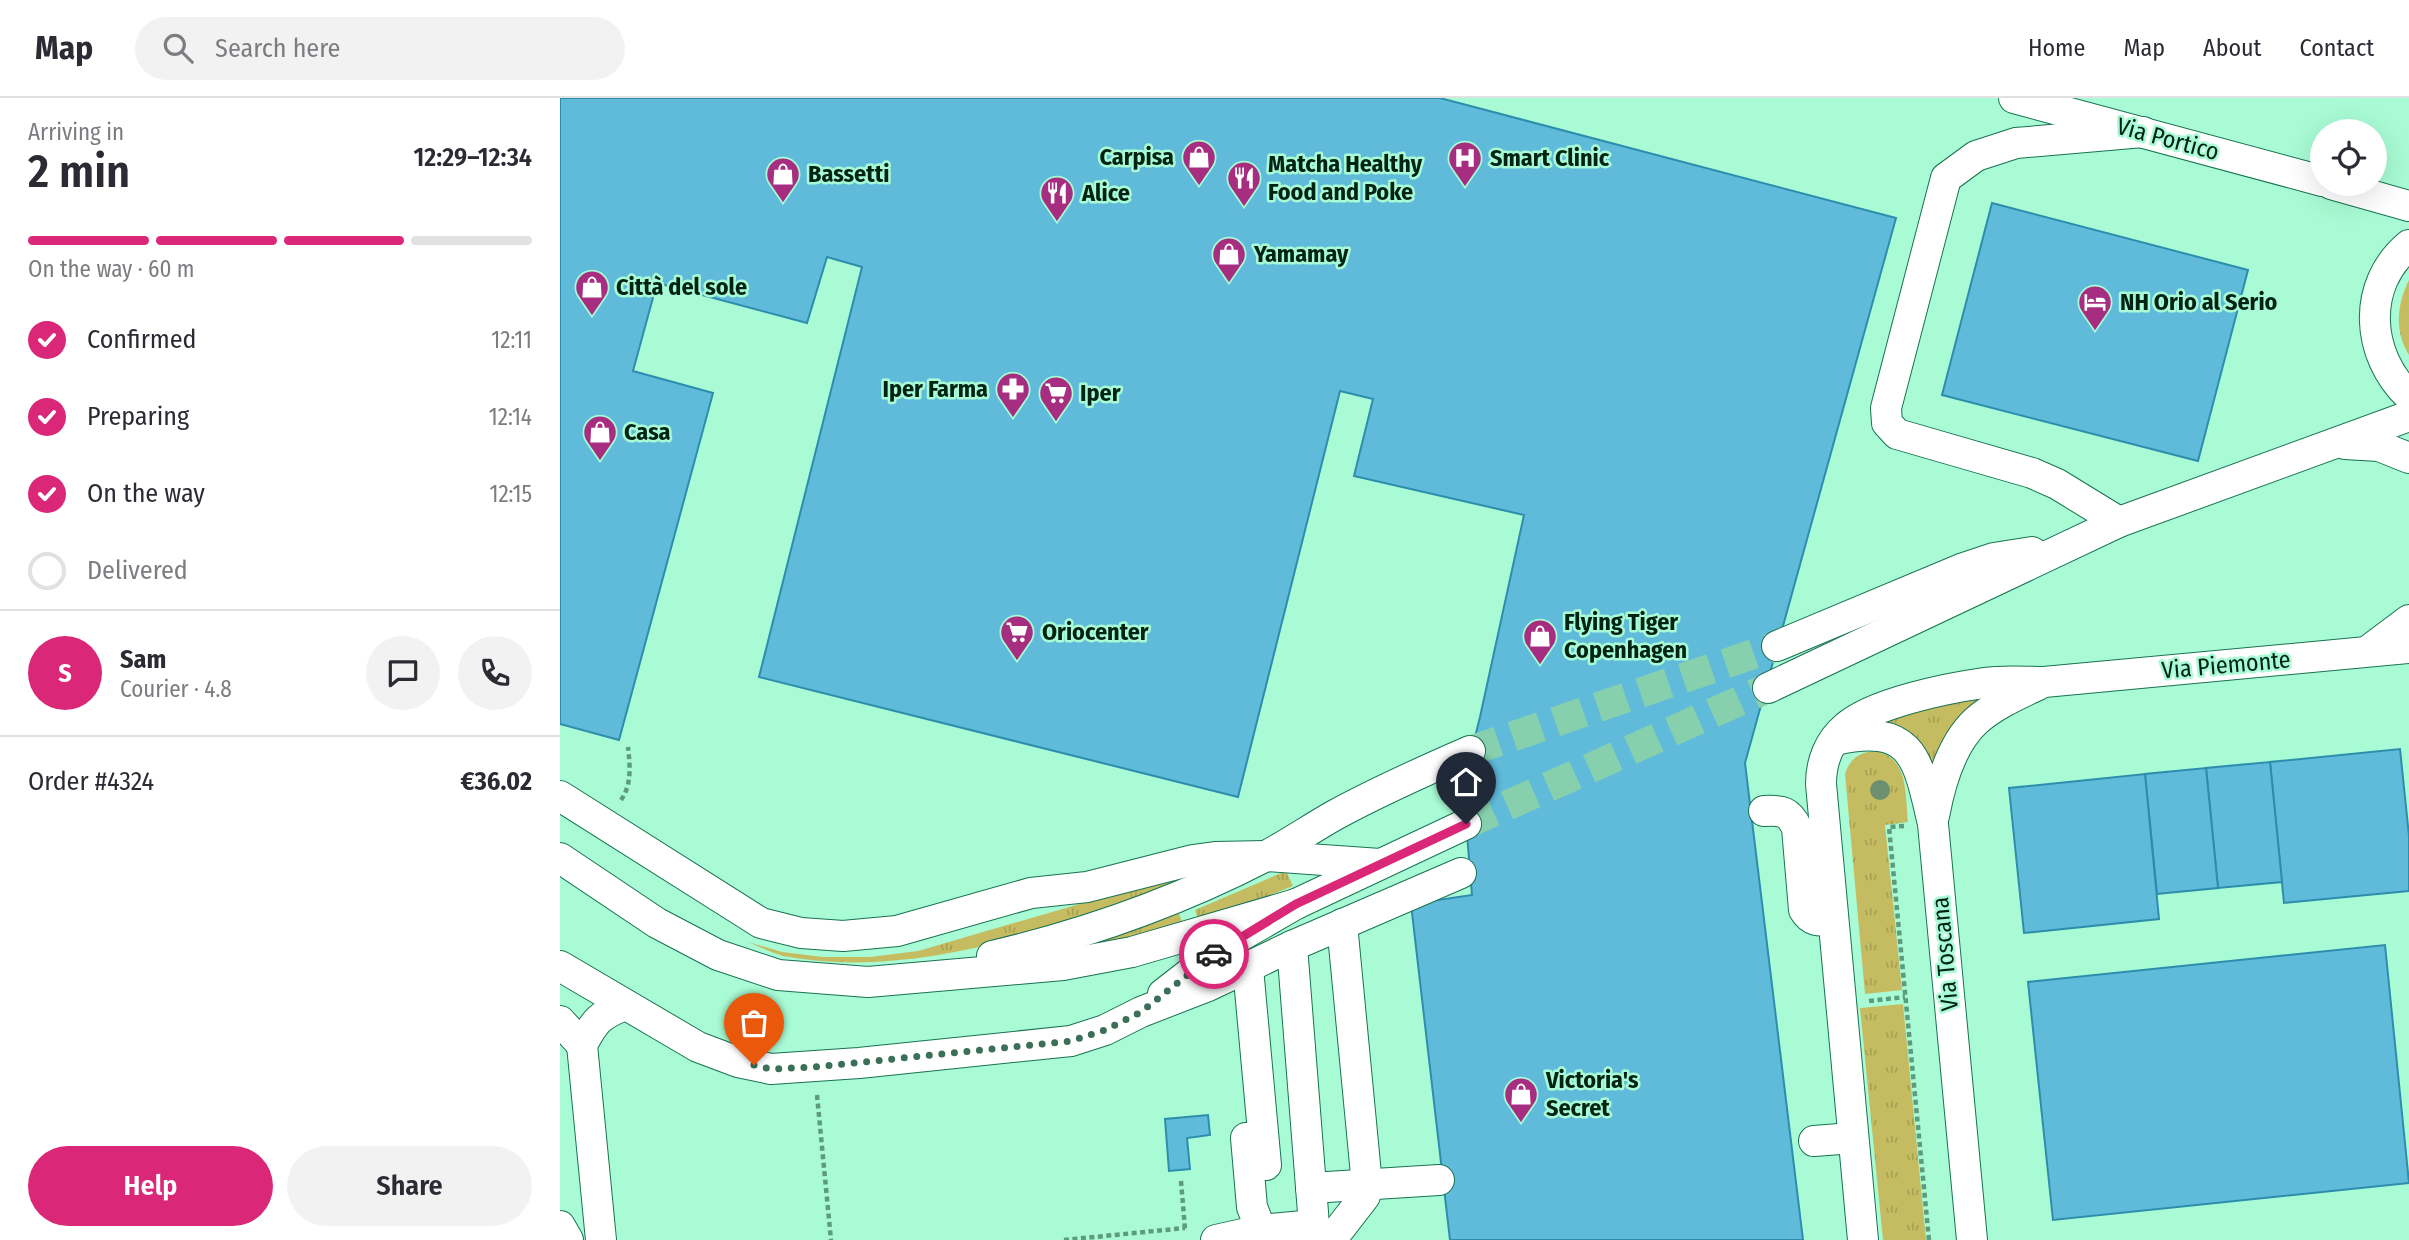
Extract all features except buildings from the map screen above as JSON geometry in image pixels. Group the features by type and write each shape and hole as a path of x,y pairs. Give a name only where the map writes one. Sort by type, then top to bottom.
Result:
{"street":[{"name":"Via Portico","path":"2014,98 2310,178"},
{"path":"2119,523 2057,484 2032,473 1897,434 1887,423 1886,408 1946,178 1976,156 2001,147 2143,132"},
{"path":"2374,196 2409,206"},
{"path":"2409,245 2388,269 2378,290 2374,312 2380,354 2388,371 2409,396"},
{"path":"1768,688 2119,523 2409,416"},
{"path":"2334,444 2379,446 2409,458"},
{"path":"1777,646 1961,569 1994,558 2068,546"},
{"path":"2409,620 2369,651 2409,670"},
{"name":"Via Piemonte","path":"1835,740 1846,727 1862,716 1919,697 1986,683 2044,682 2409,648"},
{"name":"Via Piemonte","path":"1922,825 1938,796 1960,741 1975,722 1993,709 2044,682"},
{"name":"Via Toscana","path":"1835,740 1867,736 1894,739 1914,757 1921,772 1922,825 1972,1240"},
{"path":"1835,740 1825,755 1821,784 1863,1240"},
{"path":"868,982 1047,943 1176,897 1266,856 1337,814 1470,751"},
{"path":"560,796 761,923 801,933 843,936 897,931 1031,893 1087,887 1215,857 1266,856 1380,864"},
{"path":"1764,811 1782,810 1792,816 1797,828 1804,910 1808,918 1816,921 1832,920"},
{"path":"1141,1012 1230,942 1296,904 1466,824"},
{"path":"560,858 657,923 718,955 778,975 868,982 1077,963 1132,952 1296,904"},
{"path":"560,967 698,1046 738,1062 771,1069 1071,1041 1105,1030 1461,873"},
{"path":"1216,1240 1261,1230 1323,1235 1365,1196 1367,1185 1342,924"},
{"path":"1292,946 1311,1188 1323,1235"},
{"path":"1248,968 1266,1165"},
{"path":"601,1240 582,1045 593,1023 625,1005"},
{"path":"560,1021 582,1045"},
{"path":"1238,1060 1252,1207 1261,1230"},
{"path":"1814,1141 1853,1138"},
{"path":"1311,1188 1439,1180"},
{"path":"560,1226 568,1240"}],"path":[{"path":"1922,825 1889,827 1929,1240"},
{"path":"814,1067 831,1240"},
{"path":"1181,1181 1186,1240"},
{"path":"1064,1240 1185,1228"}],"green space":[{"path":"2409,280 2409,355 2401,337 2399,318 2402,298"},
{"path":"1984,697 1954,724 1940,745 1932,766 1916,743 1904,732 1879,722 1878,717"},
{"path":"1875,751 1894,761 1900,769 1905,789 1908,822 1885,825 1902,990 1865,994 1845,774 1856,757"},
{"path":"1196,870 1197,873 1150,892 1048,929 941,955 887,961 834,962 783,956 748,942 782,952 823,957 870,957 918,951"},
{"path":"1286,871 1293,886 1199,923 1195,910"},
{"path":"1178,911 1184,927 1074,950"},
{"path":"1903,1004 1926,1240 1883,1240 1860,1008"}],"tunnel":[{"path":"1470,751 1777,646"},
{"path":"1466,824 1768,688"}],"way so far":[{"path":"754,1065 771,1069 814,1067 1071,1041 1105,1030 1141,1012 1214,954"}],"place":[{"name":"Carpisa","path":"1199,187"},
{"name":"Smart Clinic","path":"1465,188"},
{"name":"Bassetti","path":"783,204"},
{"name":"Matcha Healthy Food and Poke","path":"1244,208"},
{"name":"Alice","path":"1057,223"},
{"name":"Yamamay","path":"1229,284"},
{"name":"Città del sole","path":"592,317"},
{"name":"NH Orio al Serio","path":"2095,332"},
{"name":"Iper Farma","path":"1013,419"},
{"name":"Iper","path":"1056,423"},
{"name":"Casa","path":"600,462"},
{"name":"Oriocenter","path":"1017,662"},
{"name":"Flying Tiger Copenhagen","path":"1540,666"},
{"name":"Victoria's Secret","path":"1521,1124"}],"route":[{"path":"1214,954 1296,904 1466,824"}]}
